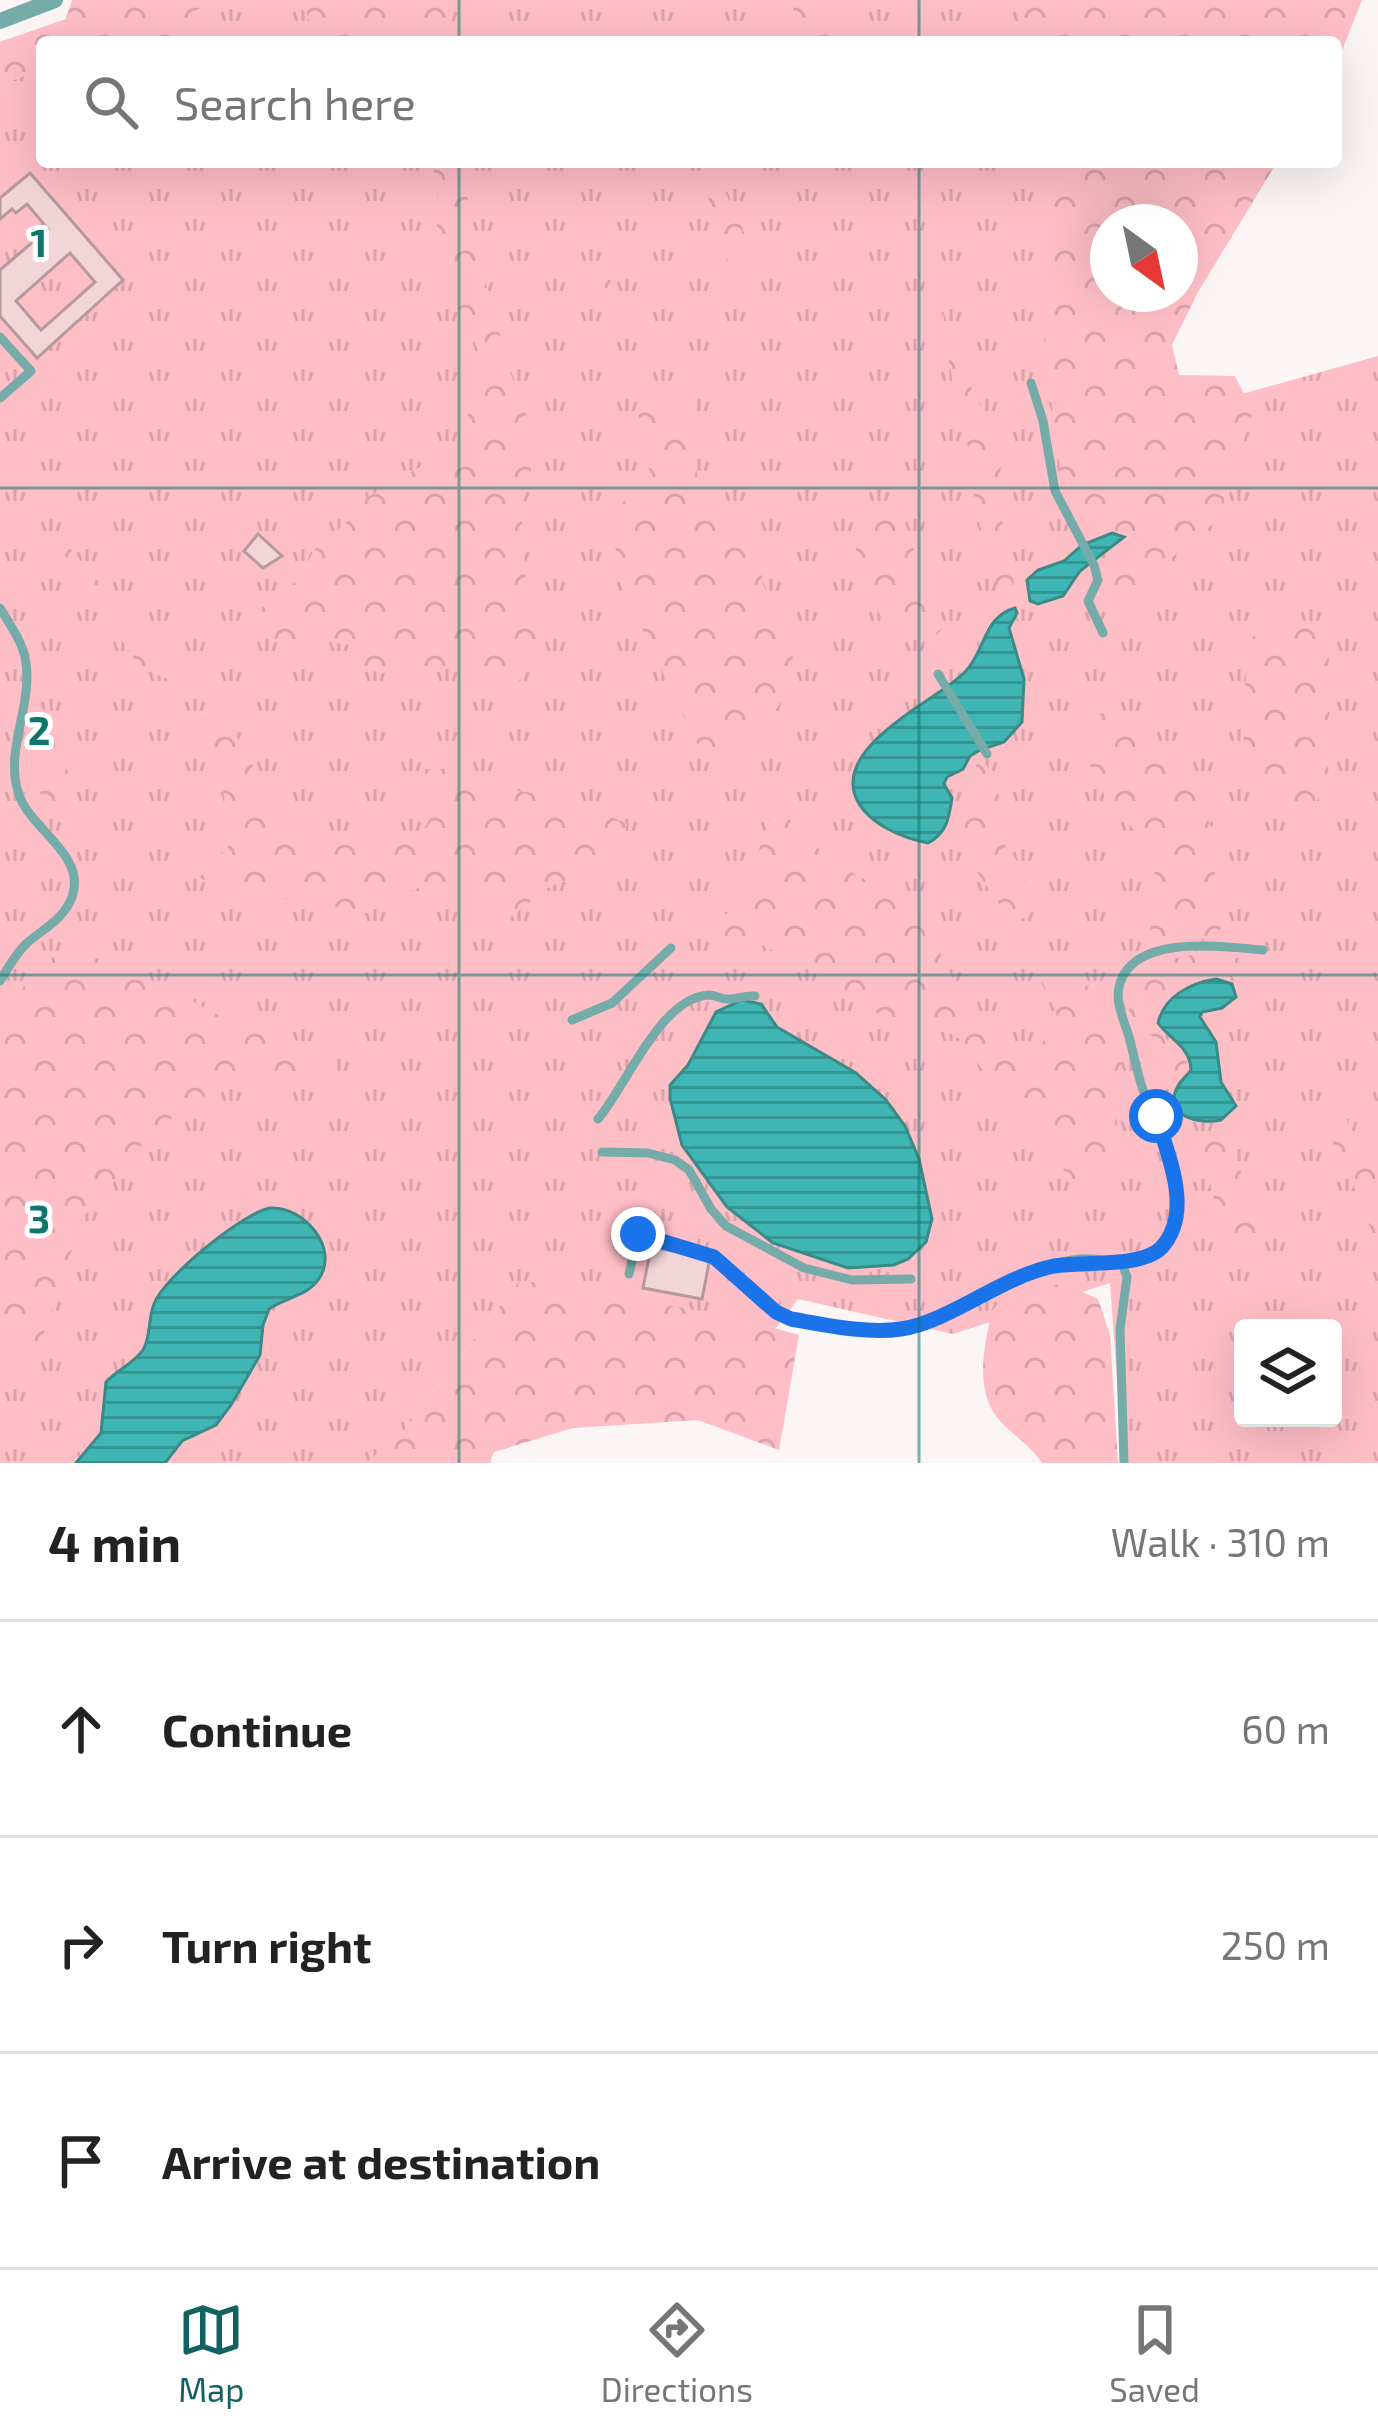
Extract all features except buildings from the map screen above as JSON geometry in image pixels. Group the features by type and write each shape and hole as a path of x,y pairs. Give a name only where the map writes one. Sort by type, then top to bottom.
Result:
{"street":[{"path":"0,21 55,0"}],"lane":[{"path":"0,337 31,371 0,398"},
{"path":"1031,383 1055,491 1094,565 1098,580 1088,601 1102,633"},
{"path":"0,608 24,653 27,671 14,768 19,795 31,818 73,870 74,894 54,922 23,946 0,981"},
{"path":"938,674 987,754"},
{"path":"629,1274 638,1234 646,1235 714,1257 776,1312 791,1319 904,1329 1027,1273 1158,1252 1170,1235 1177,1211 1173,1171 1143,1089 1120,1012 1118,987 1126,971 1160,951 1199,944 1263,950"},
{"path":"572,1020 612,1003 671,949"},
{"path":"598,1119 650,1037 669,1018 709,995 726,999 755,996"},
{"path":"602,1152 675,1160 689,1169 711,1209 727,1226 804,1268 852,1280 911,1279"},
{"path":"1116,1262 1127,1277 1120,1329 1124,1463"}],"green space":[{"path":"72,0 221,0 190,13 179,36 36,36 36,72 0,85 0,42 66,19"},
{"path":"123,0 1044,0 1055,36 36,36 36,168 1096,168 1104,204 1090,204 1090,312 1118,312 1174,413 1378,356 1378,1463 1123,1463 1110,1283 953,1334 798,1299 776,1328 520,1280 402,1433 367,1463 0,1463 0,42"},
{"path":"293,0 396,0 383,20 352,36 314,36 307,14"},
{"path":"407,0 447,0 452,36 411,36"},
{"path":"793,0 820,0 851,36 794,36"},
{"path":"1012,0 1362,0 1342,51 1342,36 1027,36"},
{"path":"433,168 457,168 516,391 530,423 534,460 521,504 526,586 548,629 544,644 515,686 459,667 381,673 356,661 358,646 281,641 267,633 254,614 300,578 314,550 354,516 366,498 457,446 482,359 434,253 439,203"},
{"path":"701,168 715,168 738,218 748,246 747,272 734,269 724,254"},
{"path":"1044,168 1273,168 1198,292 1198,204 1090,204 1090,312 1188,312 1172,345 1179,375 1235,376 1253,412 1218,520 1165,563 1129,602 1091,592 1069,537 1044,346 1049,222"},
{"path":"605,275 666,360 655,361 607,314 591,291"},
{"path":"941,307 951,347 1002,461 996,500 1011,552 1014,587 1010,596 997,591 976,510"},
{"path":"639,384 653,405 682,417 687,397 694,401 697,474 730,514 761,570 778,618 790,633 793,678 781,702 750,745 726,756 702,754 623,589 615,546 616,517 624,501 651,478 638,413"},
{"path":"885,502 896,506 904,519 925,584 945,626 936,635 903,643 882,618 866,586 856,552 857,520"},
{"path":"57,544 68,546 125,612 139,644 177,677 169,680 140,667"},
{"path":"1279,611 1326,629 1328,790 1305,811 1270,809 1239,723 1252,638"},
{"path":"49,700 52,731 78,798 74,810 41,795 38,786 38,733"},
{"path":"1116,711 1134,721 1147,742 1172,750 1216,836 1215,875 1224,923 1217,934 1153,944 1150,930 1160,903 1150,847 1106,799 1084,745 1086,728 1096,714"},
{"path":"207,716 233,730 264,787 310,846 417,843 431,816 418,781 425,769 455,769 503,788 576,801 627,824 599,866 545,889 505,922 467,894 438,884 367,913 240,890 199,878 228,847 222,786 196,731"},
{"path":"979,756 994,776 1006,821 1003,843 1016,859 1034,902 1030,914 1017,922 1010,919 955,841 957,812 982,798 974,773"},
{"path":"779,796 792,825 832,861 897,898 933,938 959,991 1010,1047 1038,1044 1060,1028 1032,957 1079,988 1097,983 1109,1006 1126,1080 1117,1119 1116,1155 1105,1173 1073,1183 1047,1147 993,1099 992,1083 960,1039 917,1016 894,1019 873,1012 762,945 743,957 725,960 714,952 722,917 746,900 770,871 758,852"},
{"path":"78,952 130,969 216,1014 326,1050 335,1064 335,1075 323,1086 233,1087 193,1100 147,1139 82,1219 40,1345 22,1354 0,1345 0,1030 31,973 50,958"},
{"path":"1194,954 1247,959 1268,1002 1219,969 1173,992 1150,1013 1151,1024 1187,1059 1177,1076 1163,1043 1134,1022 1129,984 1148,965"},
{"path":"1331,1091 1338,1093 1357,1151 1361,1144 1378,1141 1378,1248 1349,1174 1354,1159 1345,1166 1334,1158 1326,1110"},
{"path":"1227,1129 1245,1184 1268,1221 1252,1263 1225,1256 1210,1182 1196,1152 1199,1139"},
{"path":"520,1280 735,1317 799,1335 779,1450 698,1420 573,1428 494,1452 490,1463 366,1463 402,1433"},
{"path":"1065,1284 1098,1299 1110,1335 1118,1463 1042,1463 1001,1422 987,1397 984,1352 993,1309 1024,1288"}],"water":[{"path":"1112,533 1124,537 1080,571 1063,596 1038,604 1030,601 1027,580 1038,570"},
{"path":"1015,608 1009,628 1024,679 1022,722 1004,742 970,756 963,769 947,777 950,812 934,839 928,843 888,829 857,800 853,780 859,761 891,727 965,672 991,626"},
{"path":"1216,979 1232,984 1236,997 1200,1017 1216,1042 1221,1082 1236,1106 1221,1120 1203,1121 1185,1116 1175,1105 1174,1096 1191,1070 1190,1062 1158,1023 1166,1005 1180,992"},
{"path":"742,1000 761,1004 777,1027 856,1073 886,1100 905,1126 919,1159 932,1219 926,1242 908,1259 894,1265 848,1268 773,1243 727,1207 682,1145 670,1085 688,1065 716,1012"},
{"path":"270,1208 295,1214 315,1232 325,1255 324,1268 308,1290 269,1309 260,1355 216,1425 182,1441 165,1463 76,1463 101,1433 106,1382 143,1350 161,1292 224,1233"}],"route":[{"path":"638,1234 714,1257 776,1312 791,1319 874,1330 904,1329 1027,1273 1078,1262 1138,1259 1158,1252 1170,1235 1177,1211 1173,1171 1156,1116"}]}
